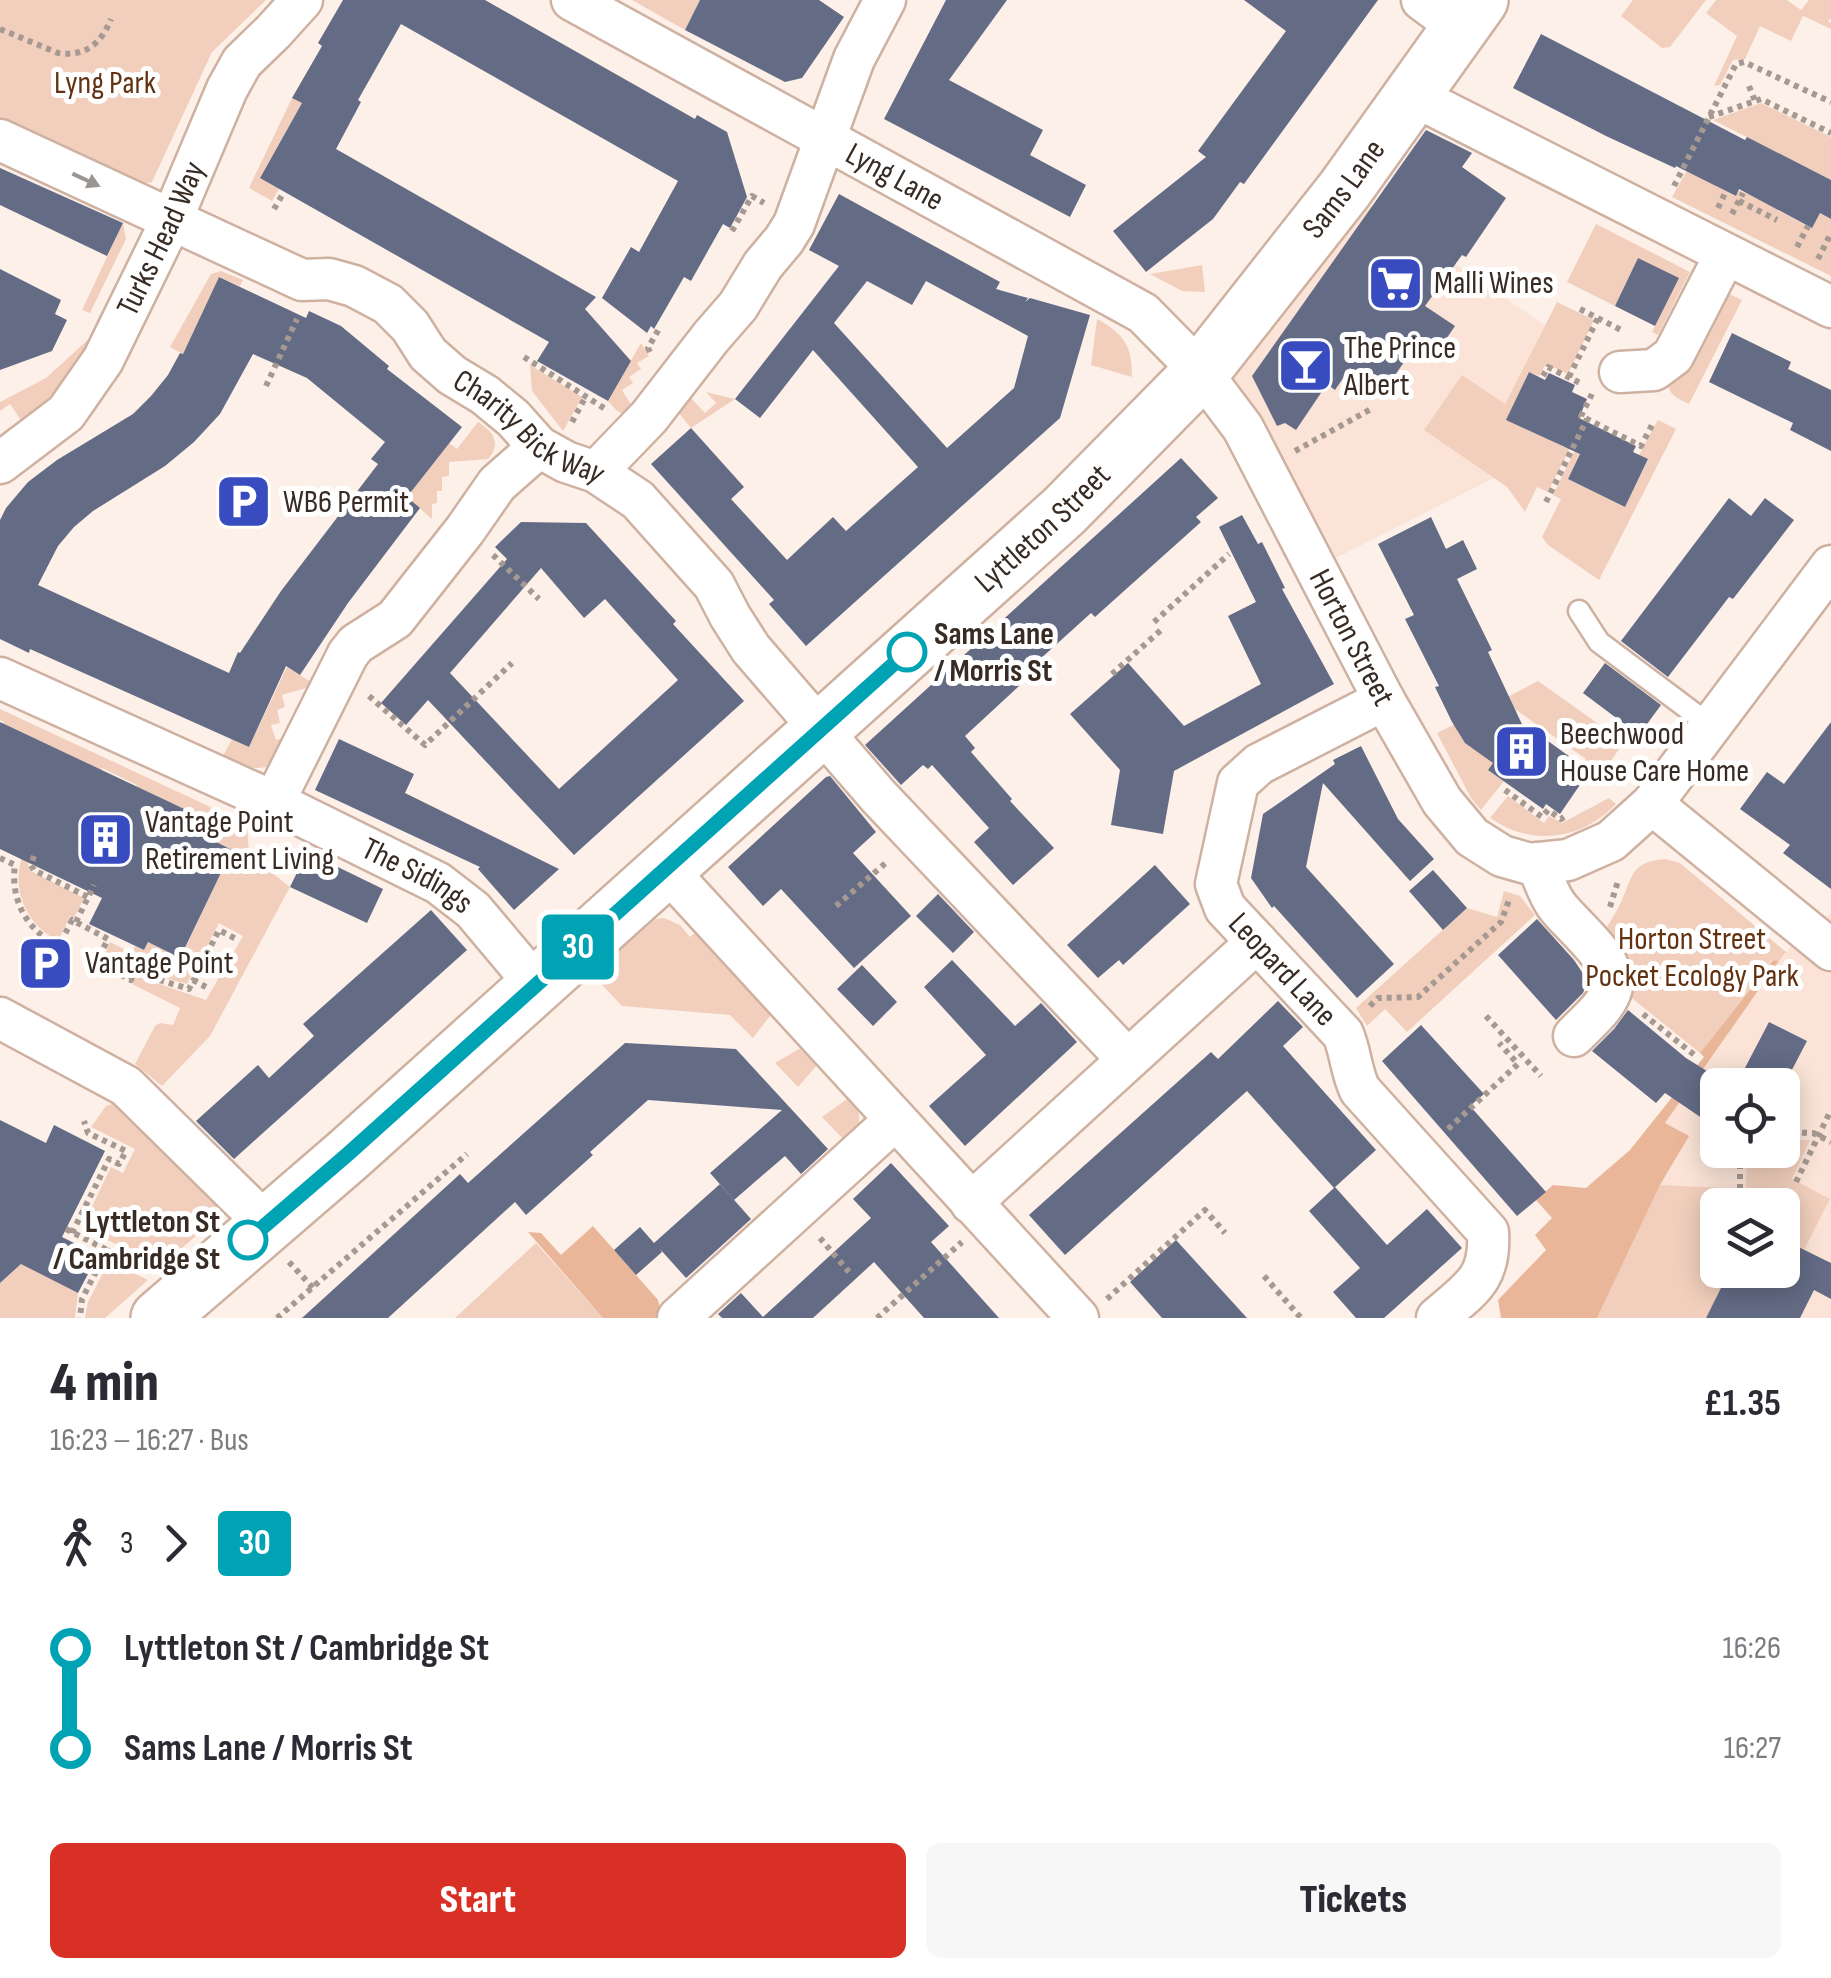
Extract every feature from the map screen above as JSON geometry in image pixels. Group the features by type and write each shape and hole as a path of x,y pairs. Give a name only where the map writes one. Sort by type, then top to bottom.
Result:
{"street":[{"name":"Turks Head Way","path":"0,463 66,413 103,360 172,219 227,89 242,62 302,0"},
{"name":"Lyng Lane","path":"572,0 1143,313 1201,372"},
{"path":"596,472 649,418 710,336 738,306 794,224 854,58 886,0"},
{"name":"Sams Lane","path":"1201,372 1346,189 1412,96 1454,9"},
{"path":"1412,96 1725,255 1821,290"},
{"name":"Charity Bick Way","path":"0,140 302,280 330,279 354,286 388,304 410,326 428,354 452,375 485,394 539,447 596,472 638,500 714,585 751,649 879,797 1127,1059"},
{"path":"1620,372 1654,370 1673,356 1725,255"},
{"name":"Horton Street","path":"1201,372 1242,428 1384,700 1442,801 1472,837 1526,875"},
{"name":"Lyttleton Street","path":"159,1318 275,1241 348,1154 1064,511 1201,372"},
{"path":"274,802 348,654 394,619 497,484 539,447"},
{"path":"1574,1036 1606,1002 1613,974 1554,902 1526,875 1611,841 1652,804 1831,566"},
{"name":"The Sidings","path":"0,678 274,802 438,883 473,910 536,985"},
{"name":"Leopard Lane","path":"1384,700 1259,764 1238,784 1216,884 1225,908 1342,1034 1350,1050 1352,1075 1360,1090 1488,1232 1485,1270 1437,1318"},
{"path":"1652,804 1831,950"},
{"path":"665,868 895,1120 971,1218 1087,1313"},
{"path":"971,1218 1127,1059 1257,942"},
{"path":"0,1018 126,1086 275,1241"},
{"path":"678,1318 895,1120"}],"lane":[{"path":"1579,610 1598,642 1711,726"}],"path":[{"path":"0,28 68,54 98,43 111,19"},
{"path":"1666,201 1736,64 1744,62 1831,102"},
{"path":"1749,86 1755,100"},
{"path":"1709,117 1761,99 1831,132"},
{"path":"1819,127 1831,122"},
{"path":"274,210 284,192"},
{"path":"1739,202 1777,220"},
{"path":"1821,290 1831,233"},
{"path":"266,386 299,314"},
{"path":"1569,378 1598,318"},
{"path":"524,357 614,414"},
{"path":"1543,376 1548,367 1594,390 1581,416 1641,446 1654,422"},
{"path":"1286,456 1372,408"},
{"path":"1546,502 1587,418"},
{"path":"465,530 539,598"},
{"path":"1154,622 1229,554"},
{"path":"1112,674 1161,630"},
{"path":"363,640 367,694 424,745 512,663"},
{"path":"1505,790 1542,818 1548,810 1560,819 1576,811"},
{"path":"836,906 895,855"},
{"path":"34,856 34,870 88,897"},
{"path":"0,858 15,865 18,906 36,932 59,946 72,920 108,938 100,956 134,972 189,989 218,930 236,940"},
{"path":"1368,1008 1378,998 1418,997 1501,922 1526,875"},
{"path":"76,922 94,885"},
{"path":"182,954 202,964"},
{"path":"94,961 131,980 134,972"},
{"path":"193,980 206,987"},
{"path":"1642,1012 1697,1058"},
{"path":"1486,1016 1542,1076"},
{"path":"1447,1130 1518,1064 1498,1043"},
{"path":"1796,1182 1831,1110"},
{"path":"84,1121 88,1133 126,1151 119,1164 109,1159 69,1231 126,1260"},
{"path":"1800,1133 1813,1133 1831,1142"},
{"path":"278,1318 468,1154"},
{"path":"1740,1168 1740,1188"},
{"path":"1087,1313 1205,1210 1226,1233"},
{"path":"876,1318 971,1218"},
{"path":"809,1226 849,1272"},
{"path":"275,1241 314,1289"},
{"path":"80,1318 82,1299 107,1250"},
{"path":"1264,1276 1301,1318"}],"shaded area":[{"path":"1345,189 1545,325 1474,465 1494,478 1316,568 1201,372"},
{"path":"1831,914 1831,1318 1536,1318 1700,1071 1700,1168 1800,1168 1800,1068 1702,1068 1806,928"},
{"path":"1773,960 1779,961 1700,1068 1665,1123 1689,1136 1660,1185 1597,1318 1501,1318 1498,1300 1546,1250 1535,1235 1552,1218 1536,1200 1553,1185 1586,1188 1630,1150 1704,1057 1700,1053"},
{"path":"593,1226 658,1300 662,1318 603,1318 528,1232 541,1233 561,1255"}],"green space":[{"name":"Lyng Park","path":"0,0 266,0 212,52 152,182 143,184 0,126"},
{"path":"632,0 700,0 685,30"},
{"path":"1633,0 1706,0 1670,47 1662,48 1621,16"},
{"path":"1716,0 1787,0 1801,10 1809,0 1831,0 1831,29 1803,16 1791,41 1760,26 1745,59 1733,60 1720,85 1714,86 1737,36 1706,13"},
{"path":"292,98 302,103 260,177 279,189 272,201 249,188"},
{"path":"1761,103 1831,137 1831,180 1713,120"},
{"path":"1694,158 1719,181 1716,186 1735,196 1738,190 1748,194 1755,180 1784,194 1777,210 1811,228 1820,213 1831,219 1831,276 1672,197"},
{"path":"123,223 126,239 90,313 82,310"},
{"path":"1596,224 1690,272 1658,335 1652,332 1678,279 1638,258 1615,306 1567,282"},
{"path":"1202,265 1205,292 1182,291 1150,274"},
{"path":"221,271 243,280 240,286 219,277 183,354 170,347 211,274"},
{"path":"1725,292 1742,300 1689,404 1671,392 1668,379"},
{"path":"1557,302 1594,320 1568,374 1546,364 1539,376 1529,372 1507,419 1564,447 1576,436 1548,492 1537,487 1525,512 1507,487 1424,430 1462,375 1505,404"},
{"path":"1097,319 1125,342 1132,377 1091,365"},
{"path":"92,336 65,388 25,426 10,404 0,411 0,402 46,378"},
{"path":"641,343 649,356 637,363 641,369 629,377 633,383 622,390 638,416 634,421 608,401"},
{"path":"530,365 582,397 563,431 532,391"},
{"path":"685,392 705,413 716,403 706,392 735,399 691,428 674,407"},
{"path":"1658,420 1676,429 1599,580 1542,537 1561,499 1553,495 1581,438 1586,441 1568,479 1625,507 1648,460 1639,455"},
{"path":"478,422 494,438 492,453 488,459 449,462 449,476 442,477 442,491 437,491 437,503 432,504 432,519 407,497 449,443 457,449"},
{"path":"287,667 313,686 282,695 285,707 277,710 280,723 271,725 276,740 300,733 288,755 273,755 266,767 260,768 244,766 223,756 232,739 249,747"},
{"path":"1538,681 1624,742 1599,778 1582,765 1586,759 1502,700"},
{"path":"0,709 247,824 249,855 290,887 210,1036 162,1086 135,1064 155,1026 173,1025 180,1008 132,984 136,976 206,1000 243,936 219,923 200,959 184,951 232,850 199,833 203,825 195,820 197,815 135,791 137,785 102,768 99,774 68,754 1,727 4,722 0,720"},
{"path":"1455,724 1493,763 1488,770 1504,781 1481,810 1437,733"},
{"path":"1508,796 1544,823 1549,816 1562,823 1609,798 1616,804 1603,816 1572,832 1539,836 1490,818"},
{"path":"24,851 30,855 31,871 84,898 58,941 36,924 23,903 19,878"},
{"name":"Horton Street Pocket Ecology Park","path":"1665,859 1680,863 1786,952 1779,961 1772,960 1700,1053 1628,995 1602,934 1638,868"},
{"path":"1504,891 1520,896 1535,915 1407,1032 1385,1009 1367,1026 1356,1008 1467,908 1497,917"},
{"path":"656,919 680,925 690,937 699,930 773,1012 753,1038 730,1015 622,1006 592,974"},
{"path":"110,942 132,953 135,946 144,950 148,942 196,966 187,984 131,969 104,956"},
{"path":"804,1046 819,1063 798,1087 775,1063"},
{"path":"850,1097 859,1121 848,1144 822,1117"},
{"path":"122,1101 225,1210 161,1267 82,1227 111,1167 123,1173 135,1149 91,1127 106,1106"},
{"path":"1800,1140 1810,1140 1800,1162"},
{"path":"1747,1168 1797,1168 1792,1179 1830,1199 1804,1250 1800,1248 1800,1188 1746,1188"},
{"path":"1660,1185 1724,1188 1700,1188 1700,1288 1721,1288 1706,1318 1597,1318"},
{"path":"536,1243 603,1318 455,1318"},
{"path":"27,1259 33,1270 78,1293 75,1318 0,1318 0,1283"},
{"path":"109,1261 148,1280 105,1318 85,1318 88,1302"}],"building":[{"path":"343,0 485,0 695,119 697,115 727,132 747,197 730,228 723,224 691,281 684,277 654,329 651,326 647,333 602,298 631,247 639,252 678,181 401,24 358,100 361,102 336,149 596,297 585,309 631,361 608,401 537,361 549,342 260,178 302,103 292,98"},
{"path":"700,0 819,0 844,17 802,78 785,82 685,30"},
{"path":"946,0 1007,0 949,80 1043,130 1030,155 1086,185 1070,217 884,119"},
{"path":"1244,0 1378,0 1244,184 1240,182 1213,219 1146,272 1113,231 1206,157 1198,151 1286,31"},
{"path":"1541,34 1831,180 1831,219 1820,213 1812,228 1739,189 1736,196 1513,88"},
{"path":"1426,130 1472,153 1462,167 1506,198 1466,257 1462,255 1425,306 1455,326 1438,351 1420,339 1384,391 1350,368 1335,390 1327,384 1296,430 1285,423 1277,426 1252,376"},
{"path":"0,168 123,223 107,256 0,205"},
{"path":"839,194 1000,282 996,289 1028,298 1025,302 1030,298 1090,315 1060,418 806,646 769,604 774,600 651,464 691,428 744,487 731,499 787,560 833,517 846,531 918,467 813,350 760,418 735,399 839,266 809,250","holes":["867,281 912,305 926,281 1028,336 1014,388 947,448 834,323"]},
{"path":"1638,258 1679,278 1655,326 1615,306"},
{"path":"0,269 61,300 55,314 67,320 52,351 0,370"},
{"path":"219,277 306,318 309,311 341,326 389,366 387,369 462,427 407,497 420,508 348,603 300,675 286,666 249,747 0,639 0,520 6,508 28,482 57,460 133,414 183,354","holes":["253,354 307,378 385,442 371,459 378,464 281,591 238,652 229,673 38,585 58,546 74,527 194,442 220,414"]},
{"path":"1732,333 1791,362 1788,369 1831,390 1831,451 1790,430 1793,423 1709,382"},
{"path":"1529,372 1545,380 1549,373 1575,385 1572,392 1587,399 1579,418 1636,446 1633,452 1648,459 1625,507 1568,479 1580,454 1506,420"},
{"path":"1181,458 1218,498 1196,517 1201,522 1095,617 1091,613 1028,670 1032,674 965,736 975,748 971,752 1054,848 1013,885 974,842 989,828 932,765 928,769 923,765 901,785 865,745"},
{"path":"1729,498 1751,516 1765,498 1794,520 1668,677 1621,641"},
{"path":"1242,515 1258,544 1262,542 1285,588 1282,589 1334,684 1174,771 1163,834 1111,825 1120,770 1070,714 1128,663 1184,726 1261,684 1228,616 1256,602 1219,527"},
{"path":"1431,517 1446,549 1463,540 1477,569 1457,579 1537,756 1548,741 1577,762 1573,767 1586,776 1560,814 1546,804 1543,809 1488,770 1493,763 1465,743 1405,619 1414,615 1378,544"},
{"path":"521,522 586,523 744,701 574,855 428,700 406,725 381,703 507,559 495,547","holes":["541,568 584,618 605,599 678,680 559,789 450,673"]},
{"path":"1605,663 1661,705 1639,735 1583,693"},
{"name":"Vantage Point Retirement Living","path":"0,722 197,815 194,820 203,824 199,833 232,850 180,958 148,942 144,950 89,924 102,898 0,849"},
{"path":"1831,722 1831,889 1783,853 1790,845 1740,809 1767,772 1784,784"},
{"path":"339,739 414,774 405,793 559,869 514,910 480,867 315,790"},
{"path":"1361,746 1398,819 1434,859 1410,881 1323,783 1306,867 1394,964 1357,998 1272,908 1251,878 1263,814 1335,764 1333,760"},
{"path":"830,776 876,832 853,853 911,916 854,968 781,889 763,906 728,867"},
{"path":"307,852 383,889 367,923 290,887"},
{"path":"1155,865 1190,904 1123,965 1119,960 1098,978 1067,945"},
{"path":"1433,870 1467,908 1443,930 1409,891"},
{"path":"938,894 974,932 953,953 916,916"},
{"path":"431,910 467,950 234,1159 196,1121 258,1065 269,1078 314,1036 303,1024"},
{"path":"1537,919 1588,981 1583,993 1556,1020 1498,955"},
{"path":"952,960 1015,1026 1041,1003 1077,1042 965,1146 929,1106 986,1055 924,987"},
{"path":"862,965 897,1002 873,1026 837,989"},
{"path":"1278,1001 1303,1027 1283,1046 1376,1150 1334,1188 1247,1091 1065,1255 1029,1215 1211,1052 1218,1059"},
{"path":"1628,1010 1702,1068 1700,1117 1665,1093 1656,1103 1592,1051"},
{"path":"1769,1022 1807,1041 1793,1068 1745,1068"},
{"path":"1421,1025 1484,1094 1470,1106 1546,1192 1517,1216 1382,1061"},
{"path":"625,1043 736,1049 828,1149 801,1174 785,1156 734,1200 710,1173 782,1110 648,1100 526,1215 515,1202 388,1318 302,1318 460,1174 468,1183"},
{"path":"0,1120 46,1143 54,1125 105,1151 62,1237 98,1255 78,1293 21,1264 0,1283"},
{"path":"891,1163 949,1226 931,1242 999,1318 924,1318 874,1262 813,1318 722,1318 718,1314 741,1293 763,1317 871,1218 853,1199"},
{"path":"720,1184 751,1219 686,1278 660,1249 662,1252 636,1275 614,1250 640,1227 654,1243"},
{"path":"1335,1187 1387,1245 1427,1209 1462,1248 1384,1318 1356,1318 1333,1292 1360,1268 1309,1211"},
{"path":"1176,1240 1247,1318 1162,1318 1130,1282"},
{"path":"1800,1248 1831,1263 1831,1299 1814,1290 1800,1318 1706,1318 1721,1288 1800,1288"}],"bus line":[{"name":"30","path":"248,1240 907,652"}],"place":[{"name":"Malli Wines","path":"1395,283"},
{"name":"The Prince Albert","path":"1305,366"},
{"name":"WB6 Permit","path":"244,502"},
{"name":"Sams Lane / Morris St","path":"907,652"},
{"name":"Beechwood House Care Home","path":"1521,752"},
{"name":"Vantage Point Retirement Living","path":"106,840"},
{"name":"Vantage Point","path":"46,963"},
{"name":"Lyttleton St / Cambridge St","path":"248,1240"}]}
